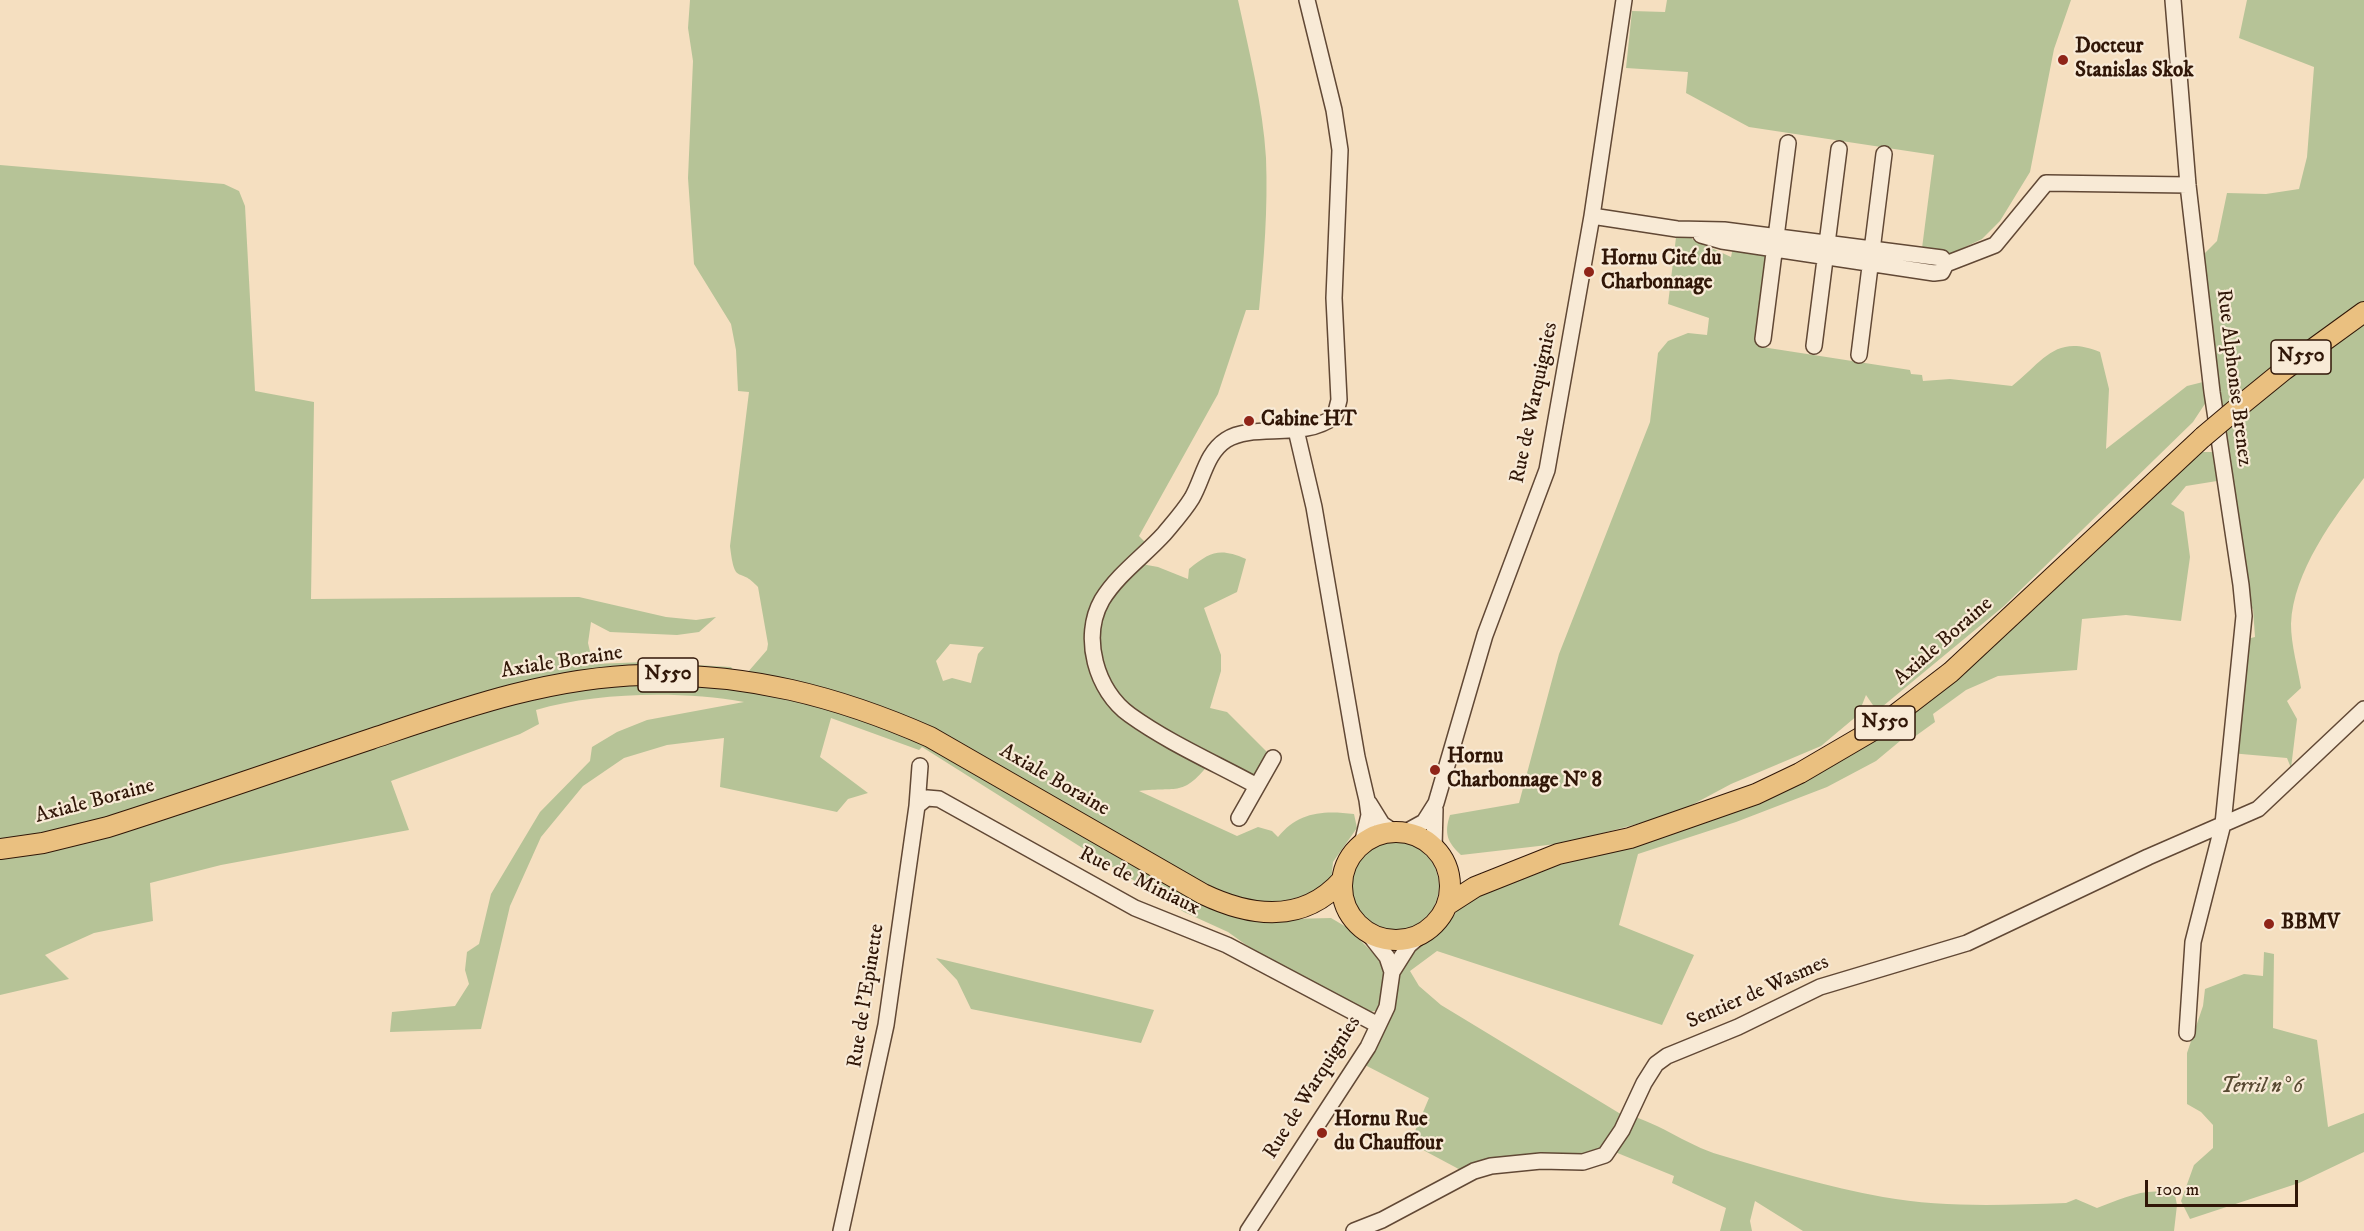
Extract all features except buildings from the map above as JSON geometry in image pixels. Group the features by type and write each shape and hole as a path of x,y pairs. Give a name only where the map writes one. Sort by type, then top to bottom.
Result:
{"main road":[{"name":"Axiale Boraine","path":"1448,904 1460,894 1558,855 1670,825 1756,794 1800,773 1882,725 1950,672 2203,437 2284,370 2364,312"},
{"name":"Axiale Boraine","path":"0,849 43,843 108,827 508,695 599,679 688,676 780,686 856,706 930,737 1224,904 1258,912 1306,908 1320,901 1342,880 1348,860 1362,844"},
{"path":"1342,880 1343,898 1350,916 1368,933 1385,940 1404,940 1421,934 1437,922 1448,904 1450,881 1448,869 1434,848 1420,838 1399,832 1377,835 1362,844"},
{"path":"1448,869 1461,876 1490,881"},
{"path":"1306,908 1321,908 1350,916"}],"street":[{"path":"1257,786 1129,714 1102,682 1093,643 1094,622 1101,602 1116,580 1151,548 1192,498 1214,450 1228,438 1296,430 1328,421 1335,416 1339,400 1334,298 1340,150 1334,110 1307,0"},
{"name":"Rue de Warquignies","path":"1436,803 1485,635 1546,470 1592,216 1624,0"},
{"name":"Rue Alphonse Brenez","path":"2173,0 2188,185 2212,392 2242,593 2243,640 2223,824 2193,942 2187,1033"},
{"path":"1763,339 1788,143"},
{"path":"1814,346 1839,149"},
{"path":"1859,355 1884,154"},
{"path":"1592,216 1677,229 1724,230 1775,242 1934,266 1995,245 2046,183 2188,185"},
{"path":"1296,430 1314,507 1357,757 1367,800 1369,815 1362,844"},
{"path":"2223,824 2258,809 2364,709"},
{"path":"1239,818 1273,758"},
{"name":"Rue de l'Epinette","path":"841,1231 884,1035 917,806 920,766"},
{"name":"Rue de Miniaux","path":"917,806 927,798 939,799 1135,908 1250,956 1378,1025"},
{"path":"1367,800 1382,824 1399,832 1424,822 1436,803"},
{"path":"1434,848 1436,803"},
{"name":"Sentier de Wasmes","path":"1354,1231 1382,1220 1474,1171 1491,1166 1541,1161 1582,1162 1605,1155 1622,1130 1644,1083 1656,1064 1667,1056 1738,1027 1820,987 1967,943 2223,824"},
{"path":"1368,933 1387,957 1392,972"},
{"name":"Rue de Warquignies","path":"1248,1231 1368,1047 1387,1007 1392,972 1409,945 1421,934"}],"green space":[{"path":"690,0 1238,0 1259,99 1266,158 1265,234 1259,310 1246,310 1218,394 1139,536 1151,548 1136,563 1158,567 1188,579 1189,569 1210,555 1229,553 1246,559 1237,592 1204,608 1221,655 1221,671 1210,708 1227,712 1273,758 1257,786 1211,761 1193,781 1179,788 1139,791 1237,836 1258,827 1272,831 1278,837 1294,822 1312,815 1332,812 1354,814 1357,828 1333,862 1331,883 1285,901 1259,903 1245,901 1211,892 961,743 932,729 1208,906 1247,920 1331,918 1348,928 1377,957 1388,977 1379,1010 1366,1013 1263,957 1228,932 1184,912 922,747 919,750 831,718 820,757 868,793 848,799 837,812 720,787 724,738 667,745 624,758 583,786 541,837 510,906 481,1029 390,1032 392,1012 455,1006 469,984 465,970 467,952 479,944 491,894 540,812 590,761 592,747 617,732 647,720 744,702 720,698 667,695 612,697 560,704 536,710 539,724 520,734 391,781 409,830 221,865 150,883 153,921 94,933 45,955 69,979 0,995 0,165 224,184 239,191 245,206 255,391 314,402 311,599 579,597 666,617 696,620 716,617 699,632 677,635 610,632 591,622 588,643 593,664 646,662 731,667 741,680 767,650 768,644 758,587 736,572 730,546 749,392 738,391 736,350 731,324 694,264 688,178 693,61 688,28","holes":["950,644 984,647 978,654 971,683 952,678 943,681 936,661"]},
{"path":"1667,0 2071,0 2054,49 2030,172 2000,221 1982,239 1942,258 1921,256 1934,155 1749,127 1686,93 1688,72 1626,68 1632,11 1665,12"},
{"path":"2247,0 2364,0 2364,478 2317,546 2307,565 2293,604 2291,632 2301,688 2287,701 2297,719 2291,768 2287,758 2230,753 2243,640 2255,637 2253,609 2242,601 2212,393 2193,422 2004,606 1877,711 1866,695 1858,715 1821,746 1731,784 1675,814 1565,843 1461,855 1448,837 1447,827 1450,815 1519,803 1559,654 1650,422 1658,353 1668,341 1688,333 1707,335 1709,318 1668,304 1677,229 1690,232 1692,239 1731,257 1734,242 1775,248 1762,347 1910,370 1911,374 1922,375 1923,381 1950,379 2012,386 2052,352 2062,348 2085,347 2100,352 2109,389 2106,449 2187,386 2211,380 2197,261 2217,241 2227,193 2266,194 2299,189 2307,157 2314,67 2239,38"},
{"path":"2199,452 2213,452 2217,481 2186,486 2171,504 2184,512 2190,557 2181,621 2126,615 2082,619 2077,670 1998,676 1966,690 1933,714 1935,722 1910,740 1900,741 1876,761 1827,787 1736,822 1638,854 1619,925 1694,955 1662,1025 1437,951 1410,971 1419,986 1441,1005 1619,1113 1658,1126 1707,1151 1842,1188 1883,1197 1928,1203 1974,1205 2066,1203 2076,1199 2097,1208 2135,1194 2165,1192 2175,1195 2177,1205 2174,1231 1803,1231 1755,1201 1750,1221 1752,1231 1720,1231 1726,1208 1672,1183 1674,1176 1615,1152 1468,1174 1410,1143 1429,1098 1363,1064 1388,1023 1397,978 1414,947 1450,921 1461,905 1480,891 1835,763"},
{"path":"1395,842 1412,846 1426,855 1435,869 1439,886 1435,903 1426,917 1412,926 1395,930 1378,926 1364,917 1355,903 1351,886 1355,869 1364,855 1378,846"},
{"name":"Terril n° 6","path":"2264,952 2274,954 2273,1028 2317,1040 2328,1127 2364,1113 2364,1152 2299,1183 2190,1219 2181,1201 2194,1165 2213,1148 2213,1125 2201,1112 2187,1104 2187,1053 2203,1006 2205,989 2244,974 2263,976"},
{"path":"936,958 1154,1010 1141,1043 971,1009 957,980"}],"place":[{"name":"Docteur Stanislas Skok","path":"2063,60"},
{"name":"Hornu Cité du Charbonnage","path":"1589,272"},
{"name":"Cabine HT","path":"1249,421"},
{"name":"Hornu Charbonnage N° 8","path":"1435,770"},
{"name":"BBMV","path":"2269,924"},
{"name":"Hornu Rue du Chauffour","path":"1322,1133"}]}
